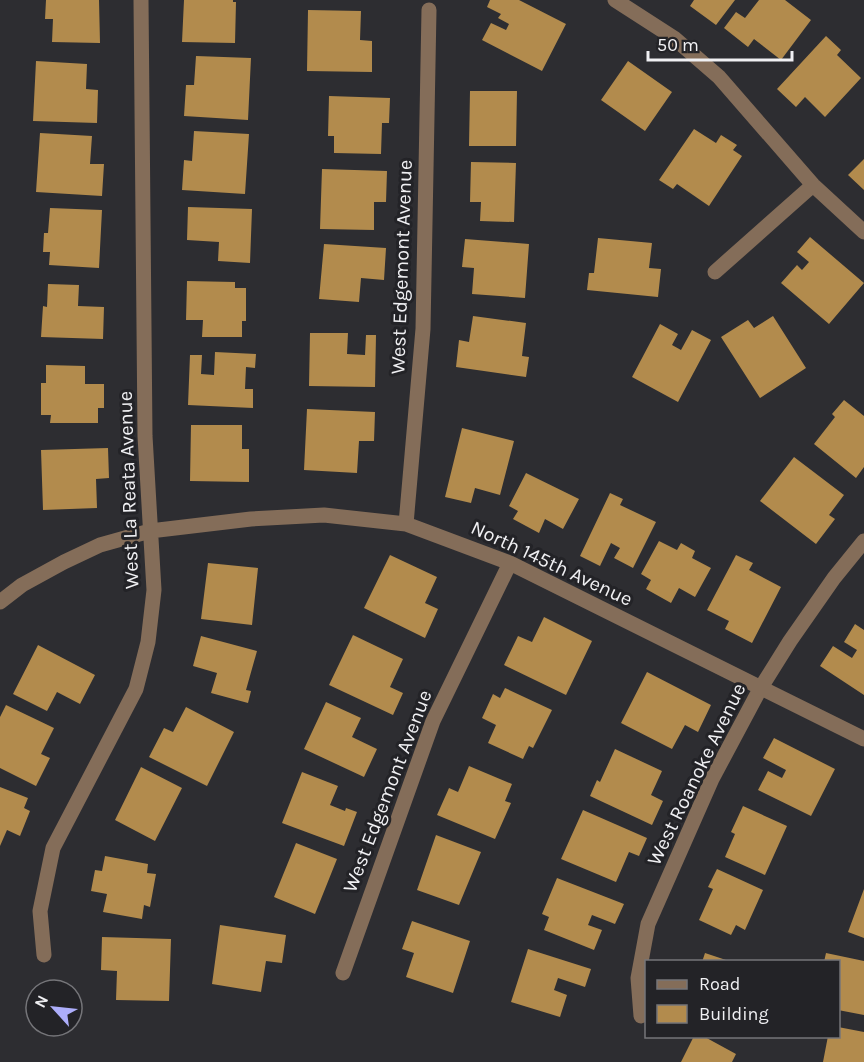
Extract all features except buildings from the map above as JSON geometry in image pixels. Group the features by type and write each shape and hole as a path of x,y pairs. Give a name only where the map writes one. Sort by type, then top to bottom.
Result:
{"street":[{"name":"West La Reata Avenue","path":"44,955 40,911 52,848 136,689 148,642 154,590 145,436 141,0"},
{"path":"615,0 674,38 719,77 813,185 864,232"},
{"name":"West Edgemont Avenue","path":"406,524 423,329 429,10"},
{"path":"716,272 813,185"},
{"name":"North 145th Avenue","path":"0,602 22,585 64,562 100,545 150,531 251,519 324,515 406,524 510,563 864,739"},
{"name":"West Roanoke Avenue","path":"641,1016 638,978 648,924 712,779 760,689 790,641 834,578 864,541"},
{"name":"West Edgemont Avenue","path":"343,973 433,720 510,563"}]}
